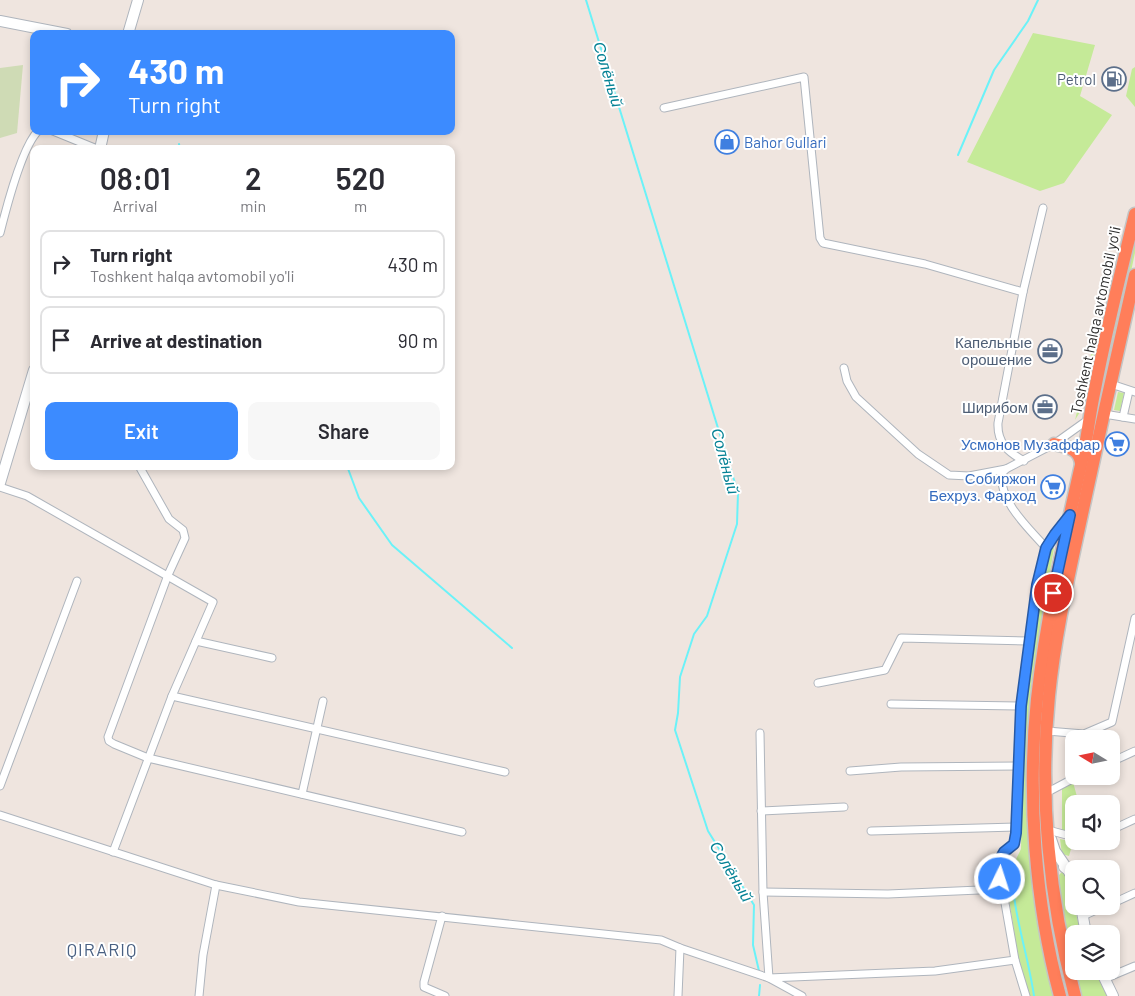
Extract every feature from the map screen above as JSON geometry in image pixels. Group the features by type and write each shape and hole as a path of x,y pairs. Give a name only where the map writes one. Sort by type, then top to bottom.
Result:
{"highway":[{"name":"Toshkent halqa avtomobil yo'li","path":"1060,996 1046,934 1034,816 1033,756 1037,699 1053,593 1102,355 1135,214"},
{"name":"Toshkent halqa avtomobil yo'li","path":"1075,996 1059,925 1048,830 1046,793 1047,731 1051,680 1066,587 1135,275"},
{"path":"1090,417 1104,414"},
{"path":"1054,444 1076,451 1081,463"}],"street":[{"path":"129,30 138,0"},
{"path":"0,21 46,30"},
{"path":"664,108 804,77 820,238 823,243 925,264 1023,292"},
{"path":"1,227 18,172 35,135"},
{"path":"62,135 88,145"},
{"path":"1024,461 1006,449 1001,442 998,423 1023,292 1043,208"},
{"path":"844,368 847,381 856,397 918,454 949,475 969,476 1006,469 1054,444 1090,417"},
{"path":"30,384 0,485 26,496 213,602 172,696 114,852"},
{"path":"1111,384 1132,392 1123,417"},
{"path":"1104,414 1135,419"},
{"path":"1006,469 1001,474 1001,483 1010,505 1046,548"},
{"path":"141,470 169,519 183,530 185,538 168,575 108,737 109,741 148,758 462,832"},
{"path":"1026,996 1015,960 999,862 1002,855 1014,844 1021,706 1037,585 1046,548 1070,515"},
{"path":"0,786 77,582"},
{"path":"1047,731 1084,734 1112,722 1135,618"},
{"path":"818,682 885,670 901,638 1028,642"},
{"path":"196,641 272,658"},
{"path":"172,696 504,772"},
{"path":"302,794 323,701"},
{"path":"891,704 1021,706"},
{"path":"760,733 763,892 769,978"},
{"path":"1120,758 1135,751"},
{"path":"850,771 918,766 1018,766"},
{"path":"1046,793 1065,783"},
{"path":"761,811 844,808"},
{"path":"0,815 216,885 299,902 661,940 769,978 802,996"},
{"path":"1120,826 1135,820"},
{"path":"871,831 1016,827"},
{"path":"1048,830 1065,835"},
{"path":"1048,830 1055,851 1065,866"},
{"path":"1051,868 1059,865 1065,868"},
{"path":"199,996 203,955 216,885"},
{"path":"763,892 888,894 1002,889"},
{"path":"1120,900 1135,893"},
{"path":"442,916 424,987 445,996"},
{"path":"678,996 680,948"},
{"path":"769,978 935,971 1015,960"},
{"path":"1120,970 1135,966"},
{"path":"1105,980 1113,996"}],"green space":[{"path":"1033,33 1095,45 1080,96 1112,115 1064,183 1040,191 967,162"},
{"path":"23,65 17,133 0,138 0,68"},
{"path":"1135,67 1135,107 1126,96 1132,69"},
{"path":"1135,235 1135,253 1102,403 1099,398"},
{"path":"1093,347 1095,350 1087,384 1085,385 1084,384"},
{"path":"1084,390 1080,412 1075,420 1082,391"},
{"path":"1118,392 1124,393 1120,411 1114,410"},
{"path":"1054,548 1031,686 1029,727 1056,996 1030,996 1019,963 1006,880 1021,849 1025,693 1036,621 1051,549"},
{"path":"1068,785 1074,785 1077,795 1065,795 1065,831 1062,830 1062,788"},
{"path":"1060,839 1065,840 1065,850 1071,850 1069,856 1062,854"},
{"path":"1062,872 1065,875 1065,915 1076,915 1079,925 1065,925 1058,876"},
{"path":"1077,980 1101,980 1109,996 1081,996"}],"waterway":[{"name":"Солёный","path":"586,0 738,493 737,524 707,616 694,634 680,677 675,730 708,831 754,905 753,945 759,971"},
{"path":"958,155 994,70 1028,21 1038,0"},
{"path":"348,470 359,498 392,545 512,648"},
{"path":"1012,872 1015,903 1034,996"},
{"name":"Солёный","path":"759,996 760,985"}],"place":[{"name":"Petrol","path":"1114,79"},
{"name":"Bahor Gullari","path":"727,142"},
{"name":"Капельные орошение","path":"1050,351"},
{"name":"Ширибом","path":"1045,407"},
{"name":"Усмонов Музаффар","path":"1117,444"},
{"name":"Собиржон Бехруз. Фарход","path":"1053,487"}],"district":[{"name":"QIRARIQ","path":"102,949"}],"route":[{"path":"1000,879 1000,859 1004,852 1012,847 1015,841 1021,706 1037,585 1046,548 1070,515 1053,593"}]}
